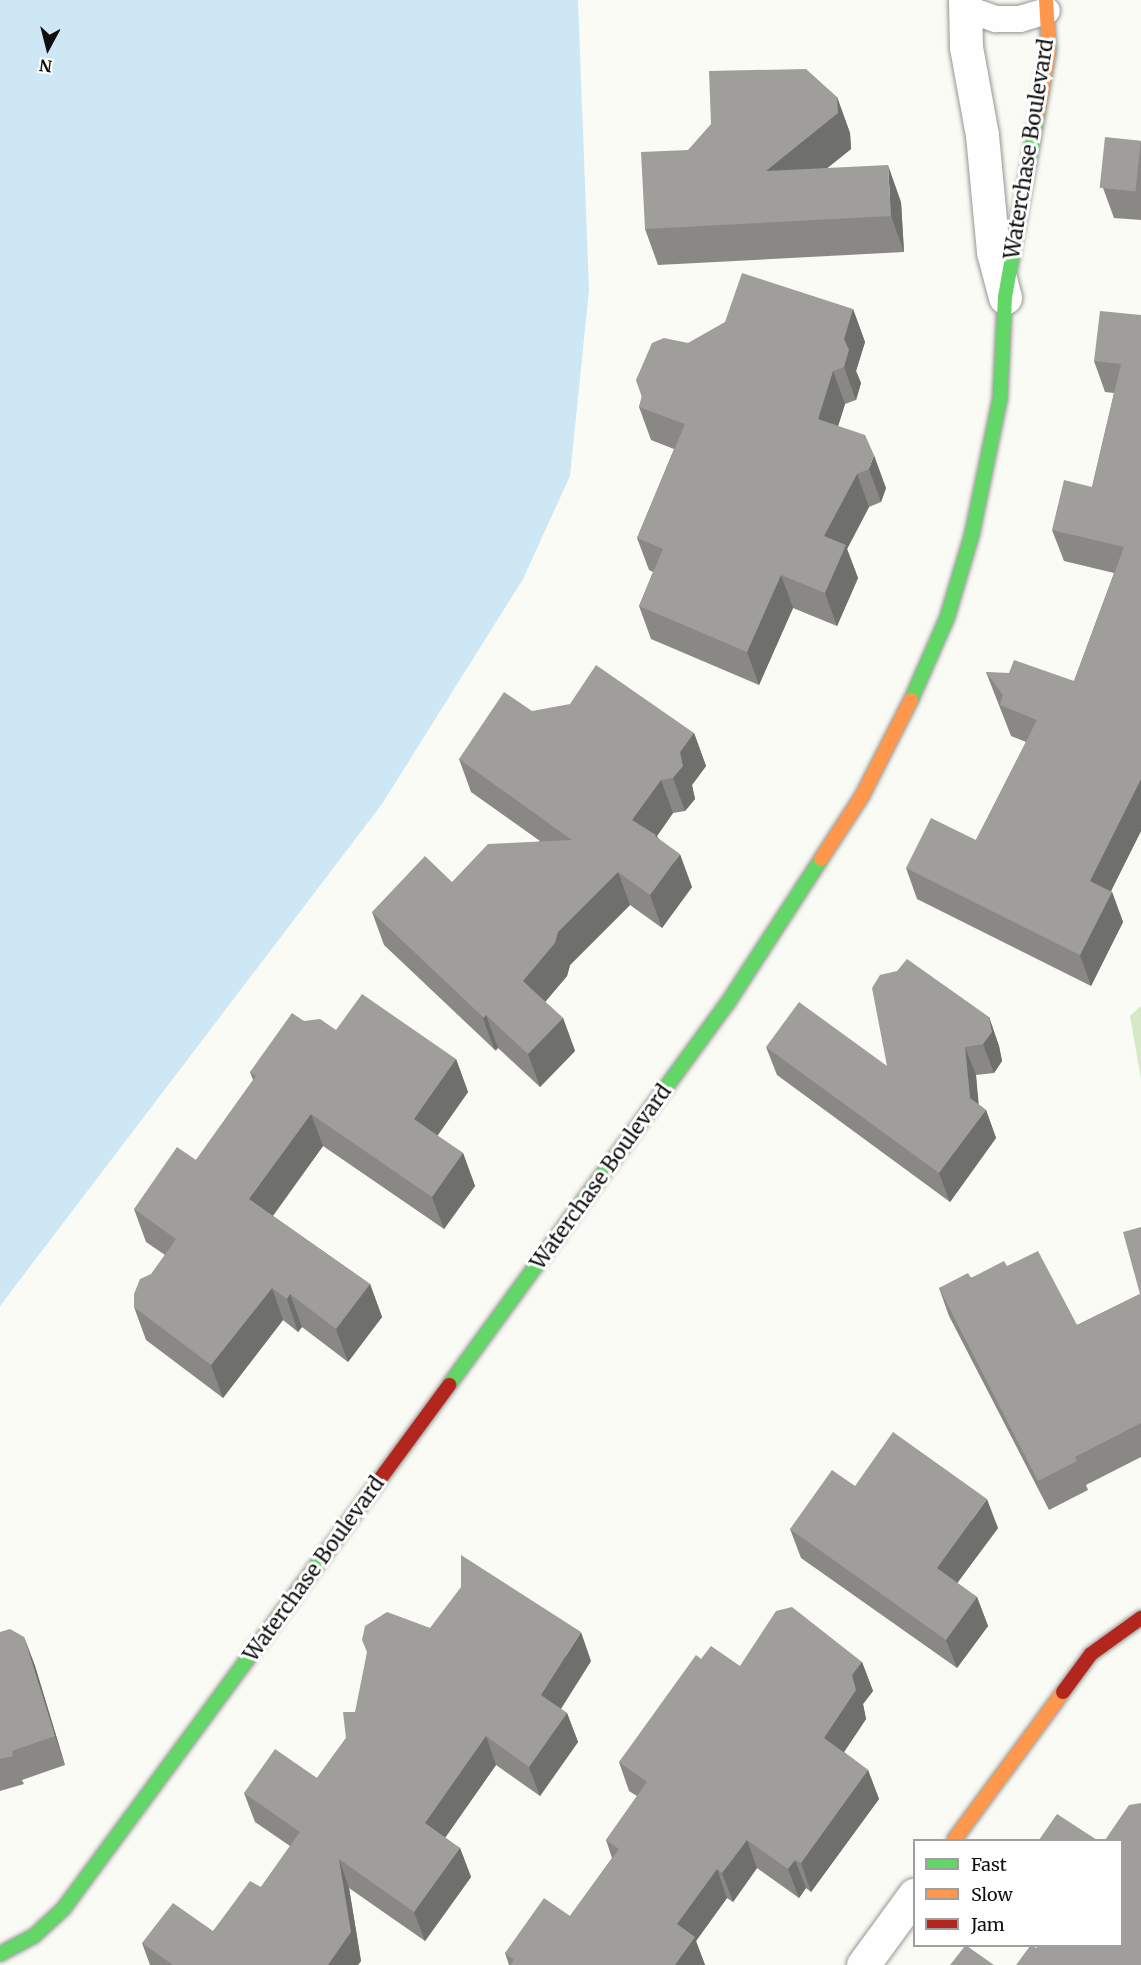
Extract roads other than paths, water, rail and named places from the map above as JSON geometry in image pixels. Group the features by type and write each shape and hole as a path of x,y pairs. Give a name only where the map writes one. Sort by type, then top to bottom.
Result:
{"street":[{"name":"Waterchase Boulevard","path":"965,4 966,46 982,135 993,252 1005,297"},
{"name":"Waterchase Boulevard","path":"0,1954 34,1935 64,1908 100,1861 727,1004 862,796 918,686 947,618 972,534 1000,399 1005,297 1049,50 1047,6"},
{"path":"955,1839 1091,1654 1141,1618"},
{"path":"863,1965 913,1898"}],"lane":[{"path":"965,4 996,19 1020,19 1047,6"}],"water":[{"path":"0,0 578,0 589,290 570,476 523,579 382,804 0,1306"}]}
